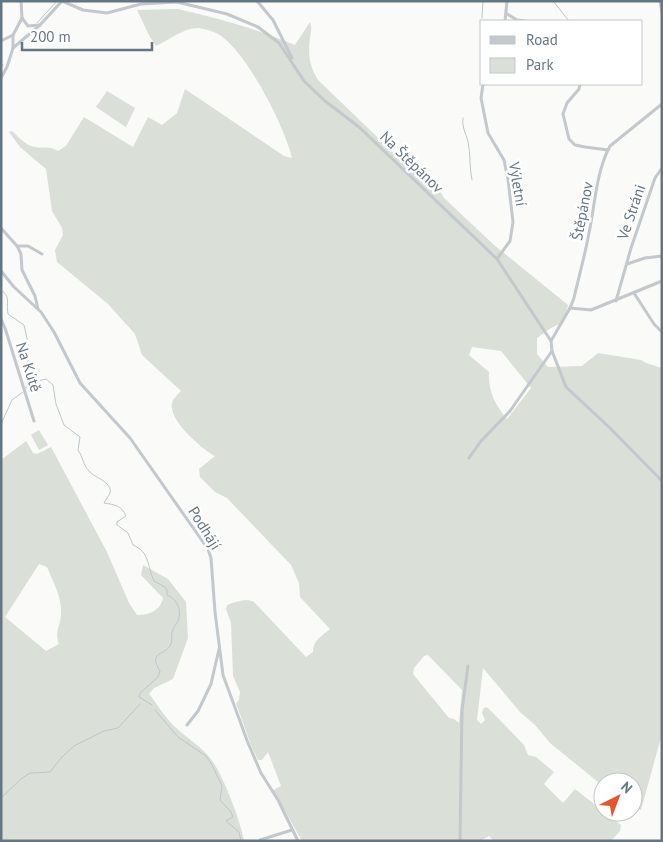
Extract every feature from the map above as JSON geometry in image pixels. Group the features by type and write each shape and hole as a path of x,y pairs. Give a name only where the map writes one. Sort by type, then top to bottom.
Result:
{"street":[{"path":"1,78 13,48 13,35 22,18 21,1"},
{"path":"13,48 40,25 62,1"},
{"name":"Na Štěpánov","path":"62,1 83,10 107,13 141,4 177,2 227,14 258,27 279,43 304,81 325,101 360,127 497,259 551,341 552,351 566,387 662,481"},
{"path":"257,1 273,20 295,65"},
{"path":"505,20 507,1"},
{"path":"660,1 662,13"},
{"path":"507,14 517,20"},
{"path":"22,18 28,26 40,25"},
{"path":"1,40 13,35"},
{"name":"Výletní","path":"483,85 481,98 488,133 504,160 513,222 510,241 497,259"},
{"path":"580,85 563,114 570,139 575,144 585,148 608,150"},
{"name":"Štěpánov","path":"551,341 574,298 589,234 601,169 608,150 610,146 662,104"},
{"name":"Ve Stráni","path":"616,300 655,178 662,168"},
{"path":"1,228 17,246 21,254 22,270 35,296 38,308"},
{"path":"17,246 28,246 42,254"},
{"name":"Ve Stráni","path":"626,264 645,258 662,256"},
{"name":"Podhájí","path":"1,271 14,287 38,308 54,332 80,383 130,438 208,549 211,558 223,675 261,773 278,800 298,841"},
{"path":"570,308 591,310 662,281"},
{"path":"634,293 654,324 662,332"},
{"name":"Na Kútě","path":"1,319 17,363 34,421"},
{"path":"470,458 481,441 510,410 552,351"},
{"path":"187,725 198,711 211,684 219,649"},
{"path":"460,841 462,710 468,666"},
{"path":"260,840 292,830"}],"green space":[{"path":"178,9 237,24 295,45 310,22 310,60 318,80 424,182 435,183 444,198 494,245 568,305 564,322 537,338 537,354 548,367 582,366 598,353 641,360 662,368 662,734 643,803 643,772 593,772 593,778 550,743 535,725 520,712 483,668 477,720 481,724 485,720 482,713 483,709 486,707 489,709 524,745 528,755 536,757 554,772 544,784 563,803 575,789 593,803 593,822 617,822 621,825 620,831 611,841 494,841 489,836 480,841 302,841 273,790 281,786 268,752 262,760 258,760 236,703 239,700 240,692 233,676 231,623 226,609 227,605 244,600 254,602 306,657 313,652 318,639 330,629 300,597 299,583 291,565 227,498 215,492 200,477 199,469 215,456 195,441 175,417 172,403 181,391 142,355 135,334 108,304 57,262 55,250 63,235 62,228 52,211 46,169 20,147 9,132 12,131 29,145 58,151 66,146 84,117 133,147 148,117 162,125 177,113 185,89 284,156 292,158 288,144 263,90 252,72 229,43 214,32 199,28 183,32 156,46 137,10","holes":["472,347 501,351 531,388 507,419 493,397 489,372 469,355","428,655 462,690 459,723 449,718 413,674 414,668 424,656"]},
{"path":"107,91 135,108 126,127 96,107"},
{"path":"39,430 48,445 39,450 31,435"},
{"path":"26,441 33,453 37,454 51,447 107,552 129,603 137,615 146,614 157,609 163,598 141,575 143,565 168,579 186,602 188,638 173,679 154,688 149,694 173,725 204,751 213,762 232,800 244,841 1,841 1,460","holes":["39,564 47,567 59,595 61,613 57,631 59,644 46,651 5,617"]}],"waterway":[{"path":"37,23 57,1"},
{"path":"482,18 483,1"},
{"path":"553,1 568,20"},
{"path":"463,118 469,147 472,180"},
{"path":"1,290 7,297 8,314 24,325 28,343 28,380 33,382 46,379 53,385 56,404 64,425 80,437 78,450 85,466 91,473 109,486 110,494 104,503 117,506 124,512 126,516 117,522 117,525 128,533 133,545 142,551 154,581 165,587 167,595 175,601 178,607 179,618 173,630 171,644 169,648 156,657 160,671 158,677 140,693 139,697 152,705"},
{"path":"26,388 29,382"},
{"path":"1,424 12,400 23,392"},
{"path":"1,798 30,773 50,772 74,746 104,731 118,728 140,704"},
{"path":"155,710 178,737 206,756 212,765 222,786 220,800 233,817 226,821 239,832 241,841"}]}
